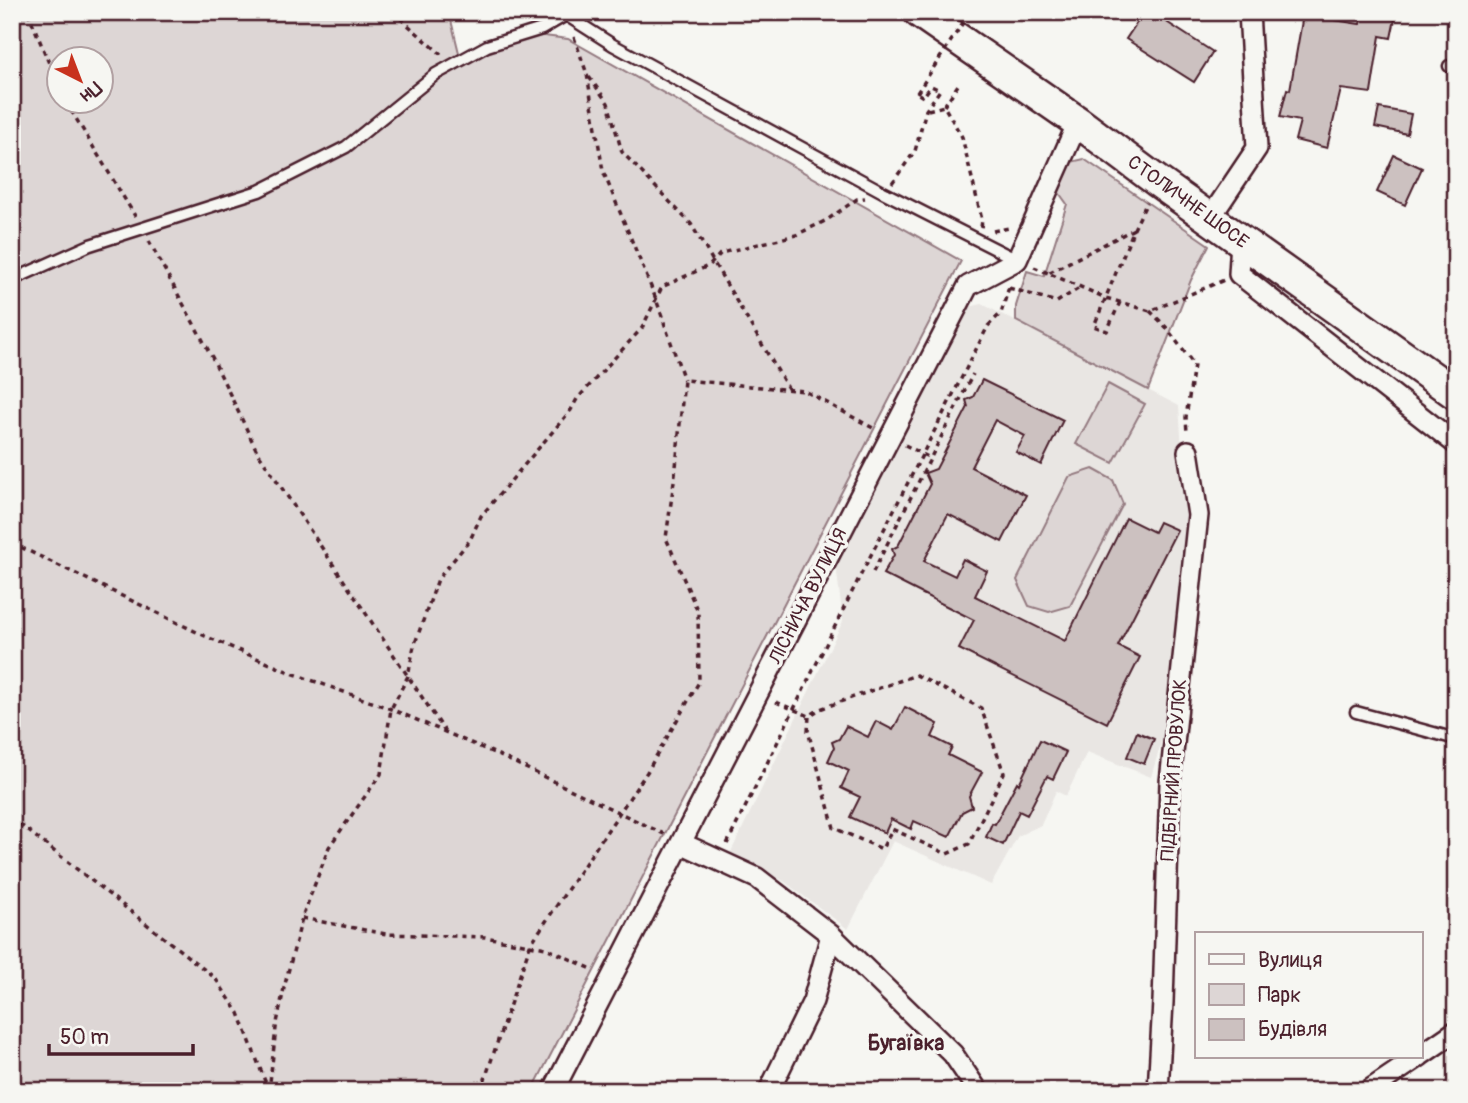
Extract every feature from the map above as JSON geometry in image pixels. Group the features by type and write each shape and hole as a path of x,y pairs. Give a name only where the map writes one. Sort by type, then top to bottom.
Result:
{"main road":[{"name":"СТОЛИЧНЕ ШОСЕ","path":"919,12 1078,122 1456,394"}],"street":[{"path":"1210,218 1257,148 1251,13"},
{"path":"1017,260 1078,122"},
{"path":"1241,240 1239,274 1456,444"},
{"name":"ЛІСНИЧА ВУЛИЦЯ","path":"553,1091 968,286 1017,260"},
{"name":"ПІДБІРНИЙ ПРОВУЛОК","path":"1158,1091 1170,782 1198,515 1188,451"},
{"path":"681,843 757,877 831,935 953,1054 978,1091"},
{"path":"769,1091 814,1001 831,935"},
{"path":"1422,1054 1456,1031"},
{"path":"1368,1091 1416,1058"}],"lane":[{"path":"12,280 90,245 259,191 346,148 436,74 487,46 542,29 568,13 613,45 883,192 1017,260"},
{"path":"1356,712 1456,739"}],"path":[{"path":"28,12 46,56"},
{"path":"393,12 454,65"},
{"path":"269,1091 276,1028 302,918 329,847 381,774 391,709 408,676 414,646 438,579 470,540 481,516 578,399 642,328 662,286 710,265 721,253 796,234 827,220 857,199 874,197 883,192 915,151 926,110 940,90 931,86 923,97 917,93 970,12"},
{"path":"481,1091 530,945 648,772 699,682 698,612 666,538 684,380 656,299 603,171 586,74 568,13"},
{"path":"586,74 608,103 622,152 691,224 789,390"},
{"path":"926,110 944,106 960,82"},
{"path":"944,106 962,137 982,220 980,231 999,231 1016,226"},
{"path":"74,116 142,229 212,358 257,451 446,733"},
{"path":"1120,302 1107,331 1094,326 1157,181"},
{"path":"1134,229 1048,273 1106,298 1150,311 1166,327 1194,365 1186,417 1188,451"},
{"path":"1150,311 1239,274"},
{"path":"1009,288 1056,302 1081,287"},
{"path":"719,860 988,326 1001,313"},
{"path":"873,572 973,374"},
{"path":"684,380 805,391 930,458"},
{"path":"953,394 960,398"},
{"path":"12,543 205,636 289,672 391,709 494,753 681,843"},
{"path":"877,543 885,547"},
{"path":"916,675 981,708 1004,773 968,844 947,854 892,829 882,849 834,828 808,731 809,716 820,709 916,675"},
{"path":"758,694 809,716"},
{"path":"12,818 215,978 239,1013 269,1091"},
{"path":"302,918 386,934 485,937 546,948 611,978"}],"shaded area":[{"path":"982,304 1179,406 1187,521 1167,723 1151,777 1087,752 1066,796 1056,791 1041,825 1018,836 991,885 893,841 848,929 782,880 729,856 843,621 836,565 965,308"}],"green space":[{"path":"12,12 449,12 460,57 528,34 568,39 961,261 532,1091 12,1091"},
{"path":"1084,159 1209,245 1191,280 1148,390 1016,321 1016,306 1027,271 1044,276 1067,204 1057,190 1071,162"},
{"path":"1108,384 1145,404 1113,463 1076,444"},
{"path":"1093,469 1113,480 1123,504 1070,606 1049,612 1029,606 1017,580 1069,477"}],"building":[{"path":"1144,12 1151,12 1213,52 1194,82 1126,39"},
{"path":"1363,12 1395,19 1391,38 1380,36 1371,93 1341,89 1327,148 1295,140 1300,121 1280,117 1287,89 1290,90 1303,15 1360,24"},
{"path":"1379,108 1411,114 1407,134 1375,127"},
{"path":"1394,155 1422,168 1405,205 1377,192"},
{"path":"982,380 1063,420 1041,465 1016,452 1025,436 995,420 971,467 1026,495 1002,542 948,514 924,561 955,576 963,559 987,571 975,596 1065,641 1126,518 1154,532 1159,522 1177,530 1118,646 1140,657 1107,723 959,649 974,620 883,574 894,555 892,549 898,546 930,484 925,473 936,469 968,407 966,400 973,397"},
{"path":"905,707 938,724 932,737 952,747 948,755 982,772 969,796 972,807 962,812 949,837 914,821 911,829 891,819 885,833 850,817 860,797 841,788 849,771 828,761 834,748 832,742 839,739 846,726 868,737 876,721 893,730"},
{"path":"1137,732 1154,739 1144,764 1127,757"},
{"path":"1040,740 1066,752 1053,779 1047,776 1027,815 1019,811 1003,845 986,837 1017,782 1019,784"}],"district":[{"name":"Бугаївка","path":"906,1043"}]}
